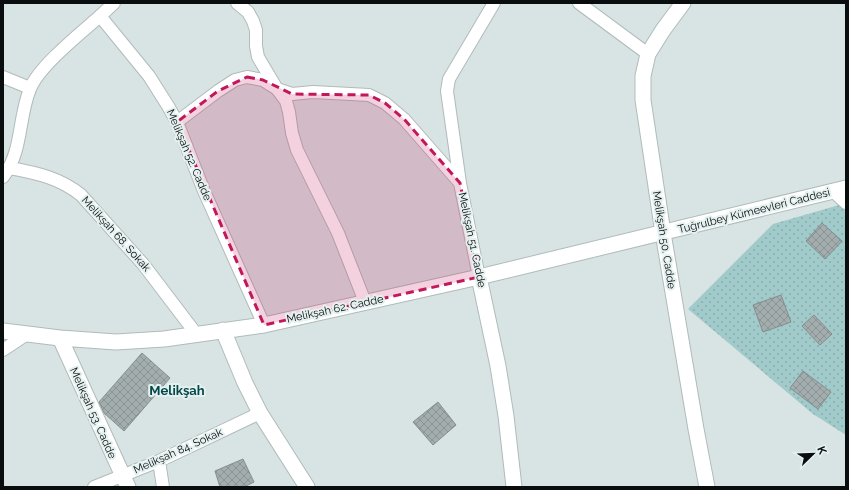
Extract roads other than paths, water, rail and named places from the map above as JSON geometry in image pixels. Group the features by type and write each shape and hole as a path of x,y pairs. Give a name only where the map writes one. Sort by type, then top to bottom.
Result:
{"street":[{"path":"7,172 16,152 26,98 33,81 53,59 114,3"},
{"path":"237,3 248,12 253,21 256,30 258,57 286,101 297,150 338,233 365,302"},
{"name":"Melikşah 51. Cadde","path":"494,3 449,79 447,91 460,183 498,366 506,416 514,487"},
{"path":"579,3 648,54"},
{"name":"Melikşah 50. Cadde","path":"684,3 663,30 648,54 643,76 643,100 694,421 708,487"},
{"name":"Melikşah 52. Cadde","path":"100,16 149,76 163,96 177,122 204,191 264,325"},
{"path":"3,77 30,88"},
{"path":"177,122 235,80 248,77 262,80 277,89 292,94 314,92 369,95 385,103 404,119 460,183"},
{"name":"Melikşah 68. Sokak","path":"7,172 48,176 71,187 143,264 198,335"},
{"path":"840,189 846,203"},
{"name":"Tuğrulbey Kümeevleri Caddesi","path":"663,233 840,189"},
{"name":"Melikşah 62. Cadde","path":"3,331 60,338 116,342 198,335 264,325 479,277 663,233"},
{"path":"223,330 245,383 260,413 307,487"},
{"path":"3,350 27,334"},
{"name":"Melikşah 53. Cadde","path":"60,338 125,482"},
{"name":"Melikşah 84. Sokak","path":"94,487 125,482 159,461 260,413"},
{"path":"159,461 163,487"}],"district":[{"name":"Melikşah","path":"177,390"}]}
